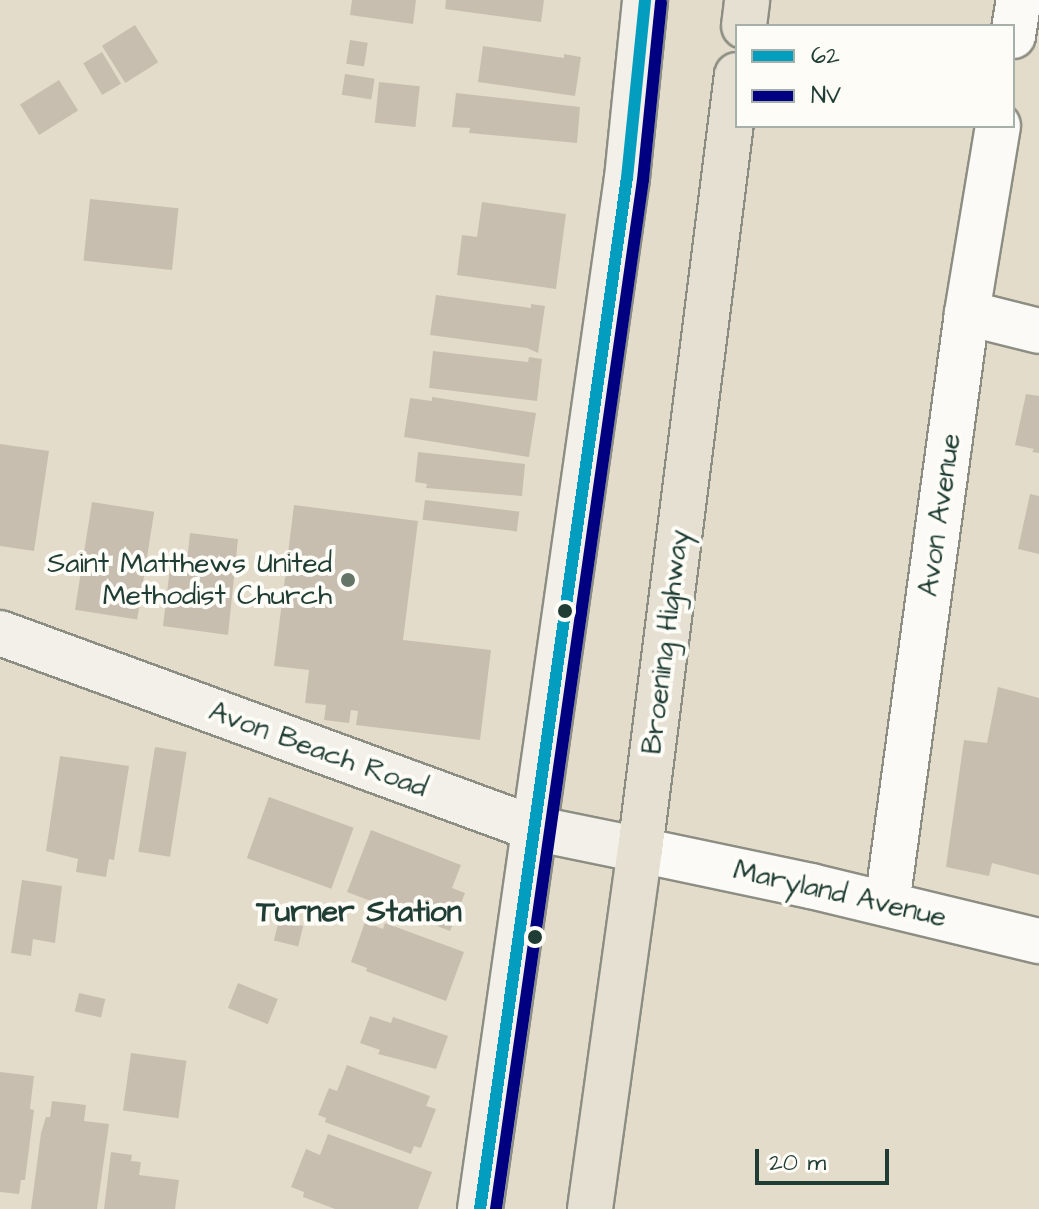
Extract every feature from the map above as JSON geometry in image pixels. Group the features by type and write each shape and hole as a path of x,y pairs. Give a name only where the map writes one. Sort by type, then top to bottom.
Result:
{"main road":[{"path":"744,24 747,0"},
{"name":"Broening Highway","path":"590,1209 640,850 735,91"}],"street":[{"path":"480,1209 627,178 645,0"},
{"path":"1015,24 1019,0"},
{"name":"Avon Avenue","path":"887,904 967,313 998,128"},
{"path":"967,313 1039,331"},
{"name":"Avon Beach Road","path":"0,633 533,828 640,850"},
{"name":"Maryland Avenue","path":"640,850 1039,941"}],"building":[{"path":"352,0 416,0 413,24 350,15"},
{"path":"446,0 544,0 541,22 445,9"},
{"path":"135,25 158,62 125,83 102,46"},
{"path":"350,40 368,43 364,67 346,64"},
{"path":"483,46 564,58 564,54 581,57 575,96 478,82"},
{"path":"102,52 121,84 102,95 83,63"},
{"path":"345,74 375,79 371,99 342,95"},
{"path":"59,80 78,111 39,135 20,104"},
{"path":"379,82 420,86 415,127 375,123"},
{"path":"456,93 580,107 577,143 469,133 470,128 452,127"},
{"path":"90,199 179,208 172,270 84,261"},
{"path":"482,202 566,214 556,289 457,275 462,235 477,237"},
{"path":"436,295 531,308 531,304 545,306 538,353 527,348 430,335"},
{"path":"433,351 528,362 529,357 542,359 537,401 429,388"},
{"path":"1026,394 1039,396 1039,453 1015,445"},
{"path":"432,397 536,413 529,457 404,437 410,398 432,401"},
{"path":"0,444 49,451 34,551 0,546"},
{"path":"418,452 525,464 522,496 426,488 427,484 415,482"},
{"path":"1030,494 1039,496 1039,554 1018,549"},
{"path":"425,500 519,512 517,531 423,520"},
{"path":"92,502 154,512 137,620 75,610"},
{"name":"Saint Matthews United Methodist Church","path":"294,505 418,521 403,640 491,650 480,740 356,725 358,711 351,710 349,723 324,720 326,705 305,703 309,670 274,666"},
{"path":"190,533 238,539 228,635 163,626 171,559 187,561"},
{"path":"998,687 1039,698 1039,875 992,863 989,876 946,867 964,740 987,743"},
{"path":"155,747 187,752 170,857 138,852"},
{"path":"60,756 129,766 114,860 109,859 106,877 76,872 78,859 46,851"},
{"path":"269,797 354,828 331,889 247,858"},
{"path":"371,830 461,865 452,888 465,893 450,931 347,892"},
{"path":"22,880 62,886 55,943 33,939 31,956 11,953"},
{"path":"279,920 303,926 298,946 274,940"},
{"path":"365,922 383,929 385,923 464,952 446,1001 366,971 367,968 351,962"},
{"path":"238,983 278,999 268,1024 228,1008"},
{"path":"79,993 105,999 101,1018 75,1012"},
{"path":"370,1016 391,1023 393,1017 448,1036 436,1069 378,1054 380,1050 360,1043"},
{"path":"131,1053 186,1061 178,1118 123,1110"},
{"path":"347,1065 430,1096 426,1106 436,1109 421,1148 414,1146 411,1154 325,1122 326,1118 318,1115 329,1088 337,1091"},
{"path":"0,1072 34,1076 30,1109 34,1110 25,1180 21,1180 19,1194 0,1192"},
{"path":"52,1101 86,1105 84,1121 109,1124 97,1209 31,1209 41,1133 46,1117 50,1117"},
{"path":"328,1134 432,1172 418,1209 335,1209 303,1197 304,1192 291,1187 306,1149 320,1155"},
{"path":"111,1152 132,1155 131,1161 141,1162 139,1175 179,1180 175,1209 104,1209"}],"transit line":[{"name":"62","path":"480,1209 627,178 645,0"},
{"name":"NV","path":"496,1209 643,180 661,2"}],"place":[{"name":"Saint Matthews United Methodist Church","path":"348,580"}],"district":[{"name":"Turner Station","path":"359,912"}]}
